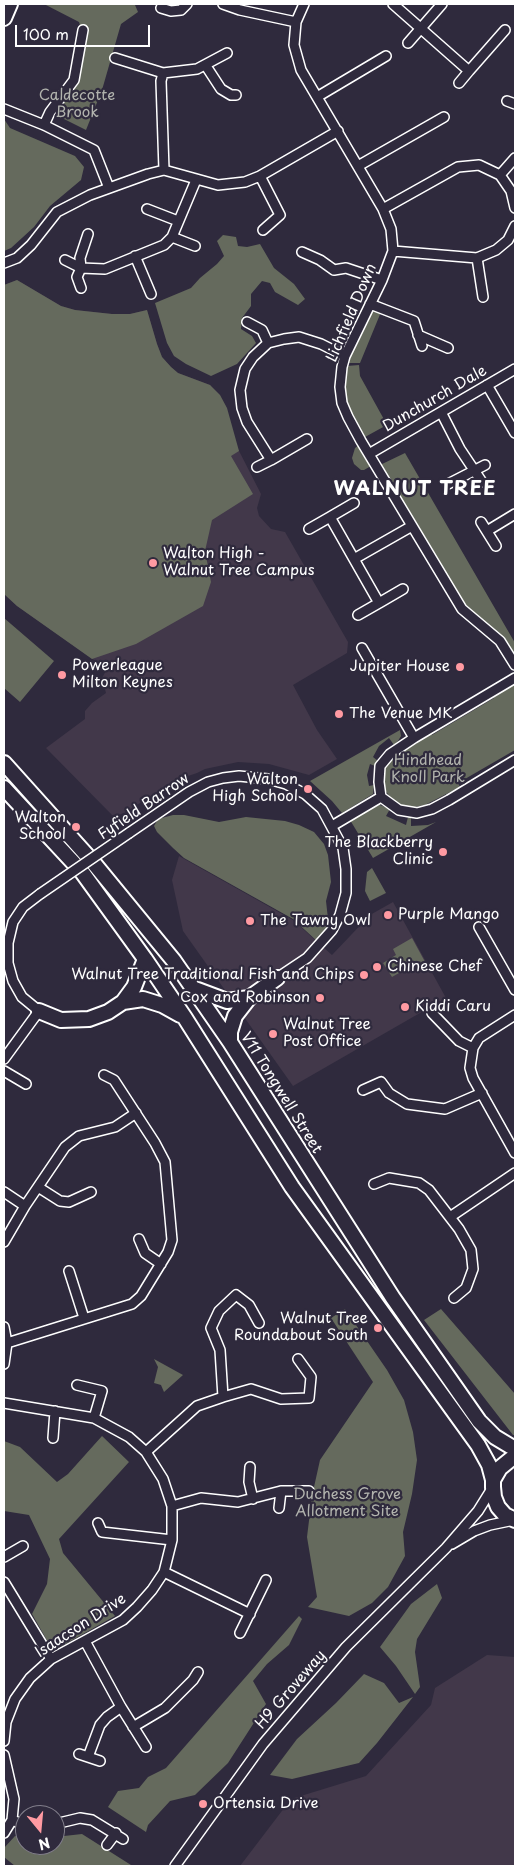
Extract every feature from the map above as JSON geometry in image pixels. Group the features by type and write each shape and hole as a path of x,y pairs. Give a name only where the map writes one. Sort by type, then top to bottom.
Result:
{"highway":[{"path":"4,18 10,4"},
{"name":"V11 Tongwell Street","path":"4,763 92,861 195,989 398,1307 479,1421 495,1437 515,1449"},
{"path":"4,788 82,872 145,959 185,1018 292,1187 478,1446 489,1465 494,1497 498,1507 515,1520"},
{"path":"39,1011 61,1020 89,1020 108,1012 123,1002 134,987 145,959"},
{"path":"230,1042 230,1032 235,1016 249,998 277,978"},
{"path":"195,989 227,1002 249,998"},
{"path":"123,1002 143,1000 162,1004 185,1018"},
{"path":"493,1484 500,1468 515,1458"}],"street":[{"path":"161,8 171,11 181,10 187,4"},
{"path":"223,4 296,22"},
{"name":"Lichfield Down","path":"304,4 296,22 294,45 301,70 383,209 391,229 393,251 382,280 345,356 340,387 342,403 348,417 442,580 462,609 500,641 515,665"},
{"path":"393,4 469,71"},
{"path":"408,43 442,4"},
{"path":"44,125 50,112 74,80 83,30"},
{"path":"459,83 505,30"},
{"path":"115,58 163,73 183,72 206,66 227,54"},
{"path":"317,97 386,56"},
{"path":"206,66 221,90 231,95 236,95"},
{"path":"163,73 160,81 164,170"},
{"path":"4,109 44,125 94,150 109,188"},
{"path":"358,166 444,117"},
{"path":"4,263 17,258 57,212 109,188 164,170 218,185 234,184 260,176 338,131"},
{"path":"500,175 515,158"},
{"path":"383,209 458,167 479,165 500,175 511,191 515,208"},
{"path":"260,176 280,216 263,230"},
{"path":"65,260 81,268 105,268 164,245 172,237 196,180"},
{"path":"147,210 178,221"},
{"path":"393,251 477,258 496,250 508,240 515,226"},
{"path":"81,288 77,277 81,268 80,258 88,234"},
{"path":"172,237 195,246"},
{"path":"302,252 320,260 334,270 346,268 382,280"},
{"path":"135,256 151,294"},
{"path":"477,258 483,297"},
{"path":"370,304 414,321 422,346"},
{"path":"247,322 262,330 268,343"},
{"path":"418,335 448,348"},
{"path":"271,460 247,422 242,408 240,390 245,369 253,357 268,343 299,337 321,344 345,356"},
{"name":"Dunchurch Dale","path":"369,454 515,370"},
{"path":"487,385 515,433"},
{"path":"442,412 473,470 482,482"},
{"path":"257,468 307,439"},
{"path":"448,484 485,465"},
{"path":"309,529 354,502"},
{"path":"487,531 515,514"},
{"path":"330,517 379,603"},
{"path":"481,522 496,546"},
{"path":"354,559 412,526"},
{"path":"358,615 403,589"},
{"path":"362,648 414,738"},
{"path":"515,678 390,754 380,766 379,782 381,797 399,810 418,813 432,809 449,800 515,760"},
{"name":"Fyfield Barrow","path":"39,1011 22,997 13,981 8,964 6,943 14,922 24,907 40,894 189,792 202,785 223,778 239,776 268,778 286,784 305,794 322,809 343,848 346,869 346,893 340,915 332,930 308,958 277,978"},
{"path":"332,826 381,797"},
{"path":"479,927 515,990"},
{"path":"4,1059 7,1046 39,1011"},
{"path":"432,1013 459,1041 473,1048"},
{"path":"515,1015 479,1038 473,1048 470,1068 473,1078 515,1153"},
{"path":"4,1071 26,1084"},
{"path":"8,1343 132,1304 141,1296 168,1252 172,1240 165,1162 114,1080 104,1075"},
{"path":"363,1090 381,1082 389,1093 408,1104 445,1109 482,1093"},
{"path":"4,1242 25,1206 65,1147 79,1136 115,1127 136,1113"},
{"path":"506,1137 515,1132"},
{"path":"450,1217 515,1173"},
{"path":"374,1184 389,1178 419,1183 429,1190 450,1217 471,1250 473,1269 466,1288 454,1298"},
{"path":"38,1187 60,1201 69,1202 92,1192"},
{"path":"4,1192 25,1206"},
{"path":"139,1239 145,1253 161,1264"},
{"path":"69,1271 84,1318"},
{"path":"223,1397 220,1350 211,1328 219,1311 236,1295 250,1305 259,1323"},
{"path":"4,1327 8,1343 4,1364"},
{"path":"146,1452 197,1406 223,1397 251,1389 282,1399 309,1398 311,1377 298,1359"},
{"path":"77,1386 102,1391 94,1418"},
{"name":"Isaacson Drive","path":"4,1403 94,1418 129,1437 146,1452 163,1479 172,1506 172,1540 164,1572 152,1590 138,1607 123,1620 51,1659 30,1678 15,1699 6,1722 4,1741"},
{"path":"53,1438 55,1412"},
{"path":"250,1467 249,1482 252,1498"},
{"name":"H9 Groveway","path":"175,1866 263,1744 346,1647 446,1548 478,1511 493,1484"},
{"path":"172,1506 201,1498 238,1502 281,1492 308,1491"},
{"path":"279,1508 281,1492"},
{"name":"H9 Groveway","path":"446,1548 490,1525 515,1520"},
{"path":"98,1523 102,1532 100,1542"},
{"path":"102,1532 172,1540"},
{"path":"4,1557 23,1546"},
{"path":"164,1572 250,1614"},
{"path":"240,1633 266,1580"},
{"path":"5,1587 51,1659"},
{"path":"85,1642 146,1748"},
{"path":"133,1727 165,1708 193,1680 198,1672"},
{"path":"88,1757 100,1726 107,1717 121,1707"},
{"path":"79,1754 100,1761"},
{"path":"4,1755 14,1799 12,1820 4,1833"},
{"path":"65,1822 80,1818 92,1820 119,1836 107,1845"}],"shaded area":[{"name":"Walton High - Walnut Tree Campus","path":"17,280 61,306 75,310 130,314 147,310 162,357 178,373 210,385 220,395 237,447 261,494 257,508 259,516 271,529 285,532 348,642 347,653 293,685 317,730 337,759 309,775 269,764 238,762 205,769 176,780 126,812 114,817 46,748 85,719 85,711 92,703 106,693 102,678 107,669 17,606 4,594 4,285"},
{"path":"179,856 293,920 332,955 370,915 393,902 446,998 293,1086 183,931 172,880"},
{"path":"487,1655 515,1657 515,1866 240,1866 291,1799 366,1776 431,1705 435,1688"}],"green space":[{"name":"Caldecotte Brook","path":"44,4 136,4 138,12 121,24 102,90 86,130 50,112 74,80 81,29 79,22"},
{"path":"4,119 10,128 75,156 84,167 81,180 50,206 34,227 11,248 4,251"},
{"path":"223,235 236,237 238,246 247,247 260,244 274,268 294,284 305,299 298,305 275,292 270,283 262,281 251,294 251,306 242,318 241,329 252,336 256,343 237,364 211,376 174,356 167,343 155,303 191,288 217,264 224,256 217,241"},
{"path":"17,280 61,306 75,310 130,314 147,310 162,357 178,373 210,385 220,395 227,408 239,451 231,456 253,494 212,520 205,551 211,582 203,606 136,644 92,659 17,606 4,594 4,285"},
{"path":"376,310 381,312 360,363 347,363 371,312"},
{"path":"359,365 360,376 386,423 385,426 365,437 349,410 343,386 347,366"},
{"path":"359,445 371,466 364,470 361,470 354,464 352,458 355,448"},
{"path":"405,453 515,643 515,660 469,612 380,465"},
{"path":"4,618 54,661 20,702 4,688"},
{"name":"Hindhead Knoll Park","path":"515,682 515,750 458,783 460,787 425,805 409,808 401,806 392,800 385,790 382,779 384,768 391,758 430,732 432,735 494,698 493,695"},
{"path":"400,730 401,736 398,741 394,745 389,738 379,746 373,757 378,761 375,766 370,764 367,775 369,786 374,785 373,794 342,813 310,781"},
{"path":"380,805 390,809 386,816 406,825 408,817 411,817 411,826 428,825 436,822 373,858 350,820 373,806"},
{"path":"173,815 184,815 219,822 246,817 285,821 314,832 324,844 328,855 331,882 326,901 328,919 326,929 318,942 293,919 184,858 157,832 154,826 158,819"},
{"path":"372,868 386,893 370,901 365,891 367,872"},
{"path":"412,938 430,971 425,970 420,961 392,977 383,963 396,955 393,949"},
{"name":"Duchess Grove Allotment Site","path":"345,1309 387,1370 404,1400 413,1432 417,1460 412,1494 403,1532 405,1556 388,1587 372,1603 349,1616 308,1607 317,1597 307,1537 312,1496 320,1460 373,1382 331,1318"},
{"path":"441,1309 515,1394 515,1435 513,1435 424,1320"},
{"path":"154,1359 183,1375 164,1392 161,1385 154,1383 158,1367"},
{"path":"102,1436 129,1462 59,1539 63,1553 115,1616 53,1651 32,1614 47,1584 50,1559 29,1515 4,1511 4,1441 20,1447 57,1482 68,1474"},
{"path":"437,1584 442,1598 417,1639 415,1652 420,1687 415,1694 380,1647 411,1604"},
{"path":"299,1616 302,1619 289,1645 267,1664 253,1681 266,1704 228,1763 195,1795 170,1801 148,1825 146,1832 108,1807 118,1791 139,1788 148,1777 166,1768"},
{"path":"364,1674 384,1683 399,1703 413,1697 359,1763 292,1779 270,1775 297,1739"},
{"path":"82,1834 131,1865 15,1866 4,1857 4,1848 15,1836 15,1855 65,1855 65,1836"}],"place":[{"name":"Walton High - Walnut Tree Campus","path":"153,563"},
{"name":"Jupiter House","path":"460,667"},
{"name":"Powerleague Milton Keynes","path":"62,675"},
{"name":"The Venue MK","path":"339,714"},
{"name":"Walton High School","path":"308,789"},
{"name":"Walton School","path":"76,827"},
{"name":"The Blackberry Clinic","path":"443,852"},
{"name":"Purple Mango","path":"388,915"},
{"name":"The Tawny Owl","path":"250,921"},
{"name":"Chinese Chef","path":"377,967"},
{"name":"Walnut Tree Traditional Fish and Chips","path":"364,975"},
{"name":"Cox and Robinson","path":"320,998"},
{"name":"Kiddi Caru","path":"405,1007"},
{"name":"Walnut Tree Post Office","path":"273,1034"},
{"name":"Walnut Tree Roundabout South","path":"378,1328"},
{"name":"Ortensia Drive","path":"203,1804"}],"district":[{"name":"WALNUT TREE","path":"415,489"}]}
